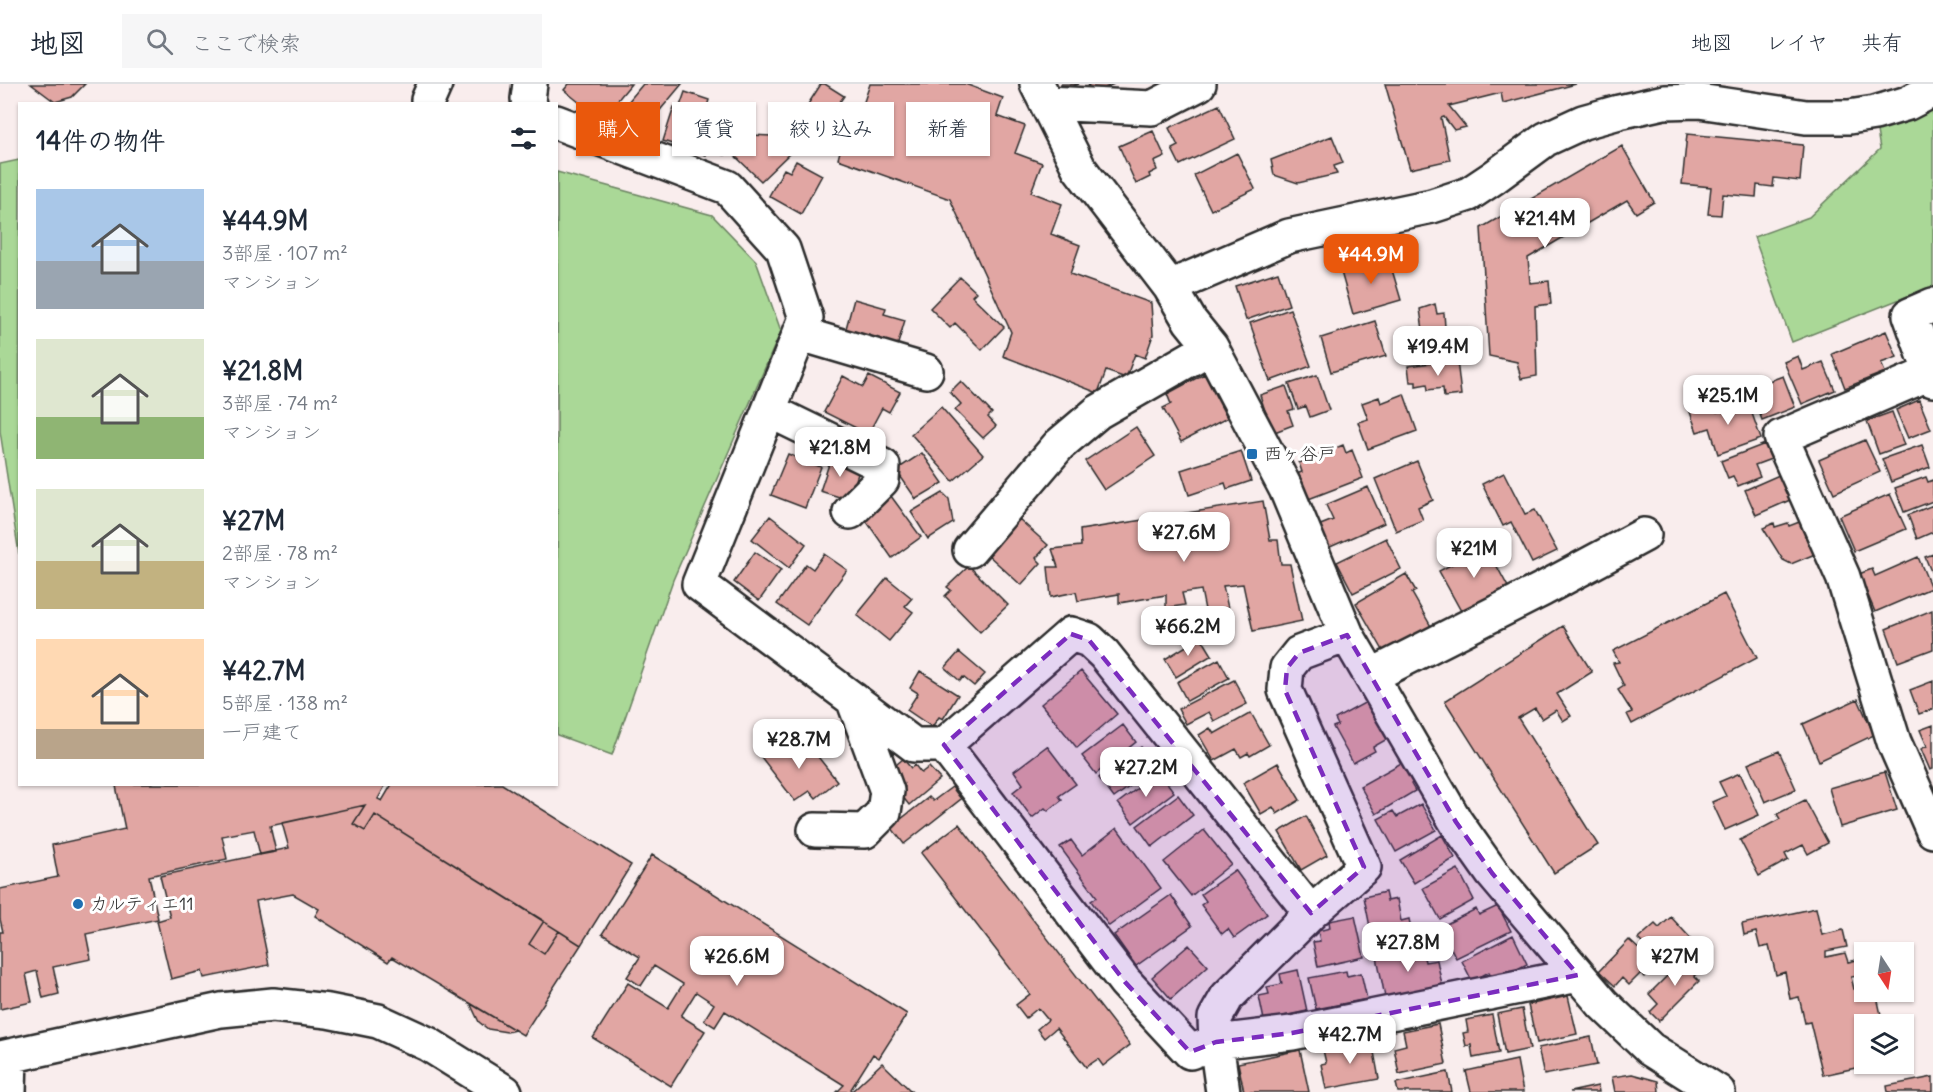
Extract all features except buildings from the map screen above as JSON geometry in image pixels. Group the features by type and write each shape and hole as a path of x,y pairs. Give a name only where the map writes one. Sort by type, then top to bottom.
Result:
{"street":[{"path":"529,102 530,84"},
{"path":"1042,93 1152,108 1199,84"},
{"path":"1170,287 1289,236 1432,206 1469,194 1546,139 1583,122 1619,112 1664,102 1699,101 1806,117 1849,117 1875,113 1908,103 1933,90"},
{"path":"1042,93 1079,168 1170,287 1190,321 1210,347 1286,489 1347,635 1456,822 1492,873 1603,1004 1650,1049 1718,1092"},
{"path":"558,123 727,187 783,249 806,318 699,584 914,745 944,745 1071,634 1089,640 1104,654 1311,913"},
{"path":"1933,305 1910,315 1931,377 1781,437 1843,577 1894,742 1933,831"},
{"path":"801,334 926,370"},
{"path":"970,550 1059,445 1098,412 1210,347"},
{"path":"770,411 883,466 882,480 850,512"},
{"path":"1371,676 1644,535"},
{"path":"1223,1092 1215,1018 1227,997 1311,913 1364,867 1285,690 1287,668 1299,653 1347,635"},
{"path":"815,830 865,831 884,812 887,791 853,699"},
{"path":"944,745 1125,982 1190,1052 1216,1042 1292,1033 1578,975"},
{"path":"9,1092 5,1057 221,1010 273,1005 328,1011 378,1022 428,1044 505,1092"}],"highlighted area":[{"path":"1071,634 1089,640 1311,913 1364,867 1285,690 1287,668 1299,653 1347,635 1456,822 1492,873 1578,975 1292,1033 1216,1042 1190,1052 1125,982 944,745"}],"green space":[{"path":"1933,102 1933,286 1792,342 1754,237 1809,217 1880,149 1876,125"},
{"path":"18,160 18,548 0,431 0,164"},
{"path":"558,172 712,215 756,261 781,331 673,580 612,755 558,735"}],"place":[{"name":"西ヶ谷戸","path":"1252,454"},
{"name":"カルティエ11","path":"78,904"}]}
